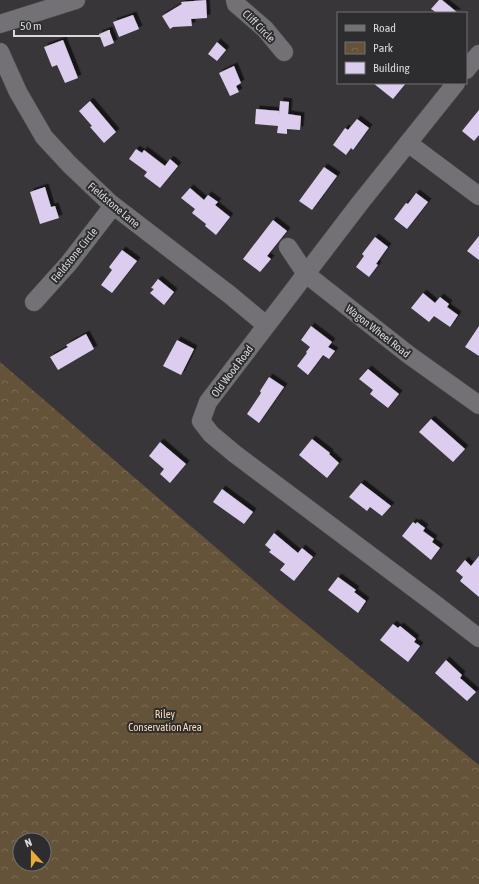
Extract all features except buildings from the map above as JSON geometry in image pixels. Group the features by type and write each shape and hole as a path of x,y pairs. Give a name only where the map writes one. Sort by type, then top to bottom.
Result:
{"street":[{"path":"0,24 76,0"},
{"name":"Cliff Circle","path":"235,0 236,4 265,29 284,52"},
{"name":"Fieldstone Lane","path":"0,52 18,92 44,137 69,164 113,206 230,295 266,325"},
{"path":"467,69 479,54"},
{"name":"Old Wood Road","path":"455,84 360,203 266,325 208,402 201,421 211,434 235,454 479,638"},
{"path":"408,142 479,196"},
{"name":"Fieldstone Circle","path":"34,302 69,263 113,206"},
{"name":"Wagon Wheel Road","path":"288,247 306,274 409,355 479,405"}],"green space":[{"name":"Riley Conservation Area","path":"0,362 278,601 479,765 479,884 0,884"}]}
